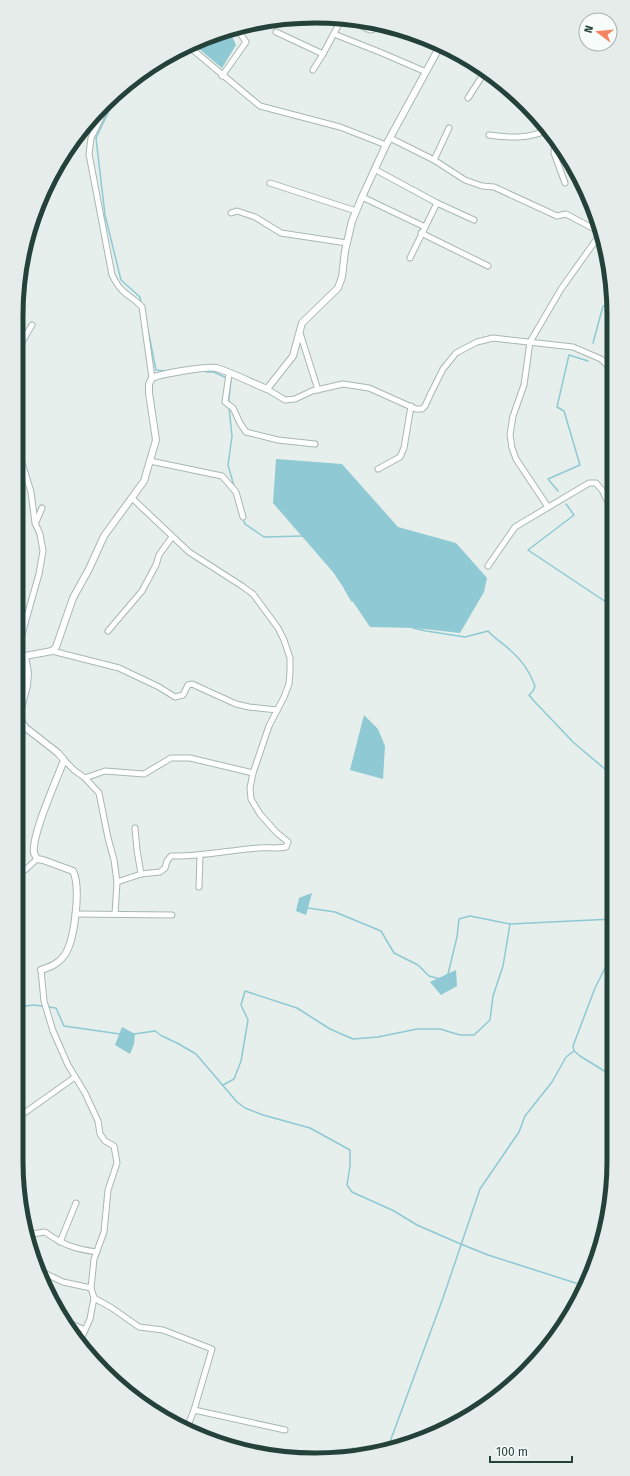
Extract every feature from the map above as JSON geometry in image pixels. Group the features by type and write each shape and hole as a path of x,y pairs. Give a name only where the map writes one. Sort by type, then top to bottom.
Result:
{"street":[{"path":"313,70 339,24"},
{"path":"276,32 323,54"},
{"path":"222,76 246,42 240,33"},
{"path":"334,34 426,72"},
{"path":"193,50 222,76 260,106 340,127 386,145"},
{"path":"268,389 293,356 302,323 338,288 342,277 352,221 356,211 376,170 386,145 438,50"},
{"path":"468,98 482,76"},
{"path":"52,651 56,647 60,637 72,598 89,569 104,536 133,499 144,481 156,440 149,393 152,378 142,307 135,299 117,285 112,275 89,154 91,138 101,116"},
{"path":"434,160 449,128"},
{"path":"489,135 508,138 537,135 543,132"},
{"path":"390,138 434,160 465,180 482,186 494,187 557,216 566,214 594,229"},
{"path":"554,148 554,153 565,184"},
{"path":"376,170 437,203 474,220"},
{"path":"270,182 356,211"},
{"path":"362,197 425,227"},
{"path":"410,258 437,203"},
{"path":"231,213 237,211 250,215 281,233 347,243"},
{"path":"421,233 488,266"},
{"path":"548,507 516,459 510,436 513,416 524,385 530,342 561,289 597,239"},
{"path":"23,340 32,325"},
{"path":"300,333 318,390"},
{"path":"152,378 167,373 214,368 268,389 285,400 295,399 312,391 343,384 369,388 411,406 422,409 425,406 443,370 456,354 477,342 493,338 573,347 601,359 607,365"},
{"path":"229,374 225,402 233,408 240,424 246,432 278,440 315,444"},
{"path":"378,469 400,457 404,448 411,406"},
{"path":"150,461 222,476 236,492 243,517"},
{"path":"23,466 31,492 35,523 40,534 43,551 39,574 23,631"},
{"path":"488,566 515,527 586,485 592,482 596,483 600,486 607,500"},
{"path":"117,882 142,874 160,872 165,868 171,856 200,855 259,848 280,848 286,847 288,842 276,832 260,814 251,798 250,788 253,773 269,726 289,684 290,658 284,640 278,628 253,594 189,552 133,499"},
{"path":"35,523 42,508"},
{"path":"108,631 142,591 156,565 159,555 172,537"},
{"path":"23,697 27,686 28,673 25,656 52,651 119,668 159,687 175,697 183,695 188,685 192,684 236,704 277,710"},
{"path":"23,724 26,728 53,748 99,793 114,860 117,882 115,914"},
{"path":"85,778 105,771 144,774 171,758 176,757 190,758 253,773"},
{"path":"64,760 48,799 35,840 34,853 37,859 62,866 73,871 76,877 76,904 72,935 64,955 57,963 40,970 44,1003 53,1031 68,1065 85,1093 98,1121 100,1134 105,1140 114,1146 117,1163 108,1190 104,1232 94,1259 91,1288 94,1298 90,1319 82,1337"},
{"path":"135,828 137,850 142,874"},
{"path":"199,887 200,855"},
{"path":"23,871 37,859"},
{"path":"75,914 172,915"},
{"path":"23,1114 75,1077"},
{"path":"60,1242 76,1203"},
{"path":"32,1234 45,1232 60,1242 80,1250 97,1252"},
{"path":"45,1273 63,1282 91,1288"},
{"path":"94,1298 112,1308 139,1327 163,1330 212,1349 188,1424"},
{"path":"74,1326 85,1330"},
{"path":"194,1410 285,1430"}],"water":[{"path":"231,35 236,45 222,68 198,48"},
{"path":"276,459 342,464 398,527 456,543 487,578 484,592 460,633 415,628 370,627 333,572 273,503"},
{"path":"364,715 378,729 385,746 383,779 350,770"},
{"path":"312,893 306,915 296,911 299,898"},
{"path":"456,970 457,986 441,995 430,982"},
{"path":"122,1027 135,1034 134,1044 130,1054 115,1045"}],"waterway":[{"path":"111,107 96,138 105,215 121,280 140,297 141,303"},
{"path":"593,343 603,306 606,305"},
{"path":"148,330 156,370 165,371"},
{"path":"558,491 548,479 580,465 564,411 557,407 569,355 588,361"},
{"path":"206,372 214,372 231,380 229,404"},
{"path":"229,408 232,436 228,465 234,486"},
{"path":"566,504 574,515 528,550 607,603"},
{"path":"243,519 245,524 264,537 303,536"},
{"path":"345,589 352,601"},
{"path":"413,628 465,637 488,631 505,645 525,666 535,686 529,695 534,701 573,742 607,772"},
{"path":"308,908 335,912 381,931 394,953 418,965 429,976 440,979"},
{"path":"448,974 457,937 459,919 470,916 510,924"},
{"path":"223,1085 234,1079 241,1061 248,1020 241,1005 245,991 297,1008 330,1029 353,1039 378,1037 417,1029 440,1029 460,1035 474,1035 490,1020 493,996 503,966 510,924 607,919"},
{"path":"607,964 595,988 573,1046 574,1051 580,1056 607,1073"},
{"path":"23,1006 34,1005 56,1008 64,1026 120,1034"},
{"path":"134,1034 155,1031 196,1054 237,1102 245,1108 263,1115 310,1128 350,1150 350,1166 347,1185 352,1192 394,1211 417,1225 488,1255 580,1284"},
{"path":"389,1443 443,1298 480,1189 519,1132 525,1116 552,1082 566,1057 574,1051"},
{"path":"352,1451 353,1448 359,1450"}]}
